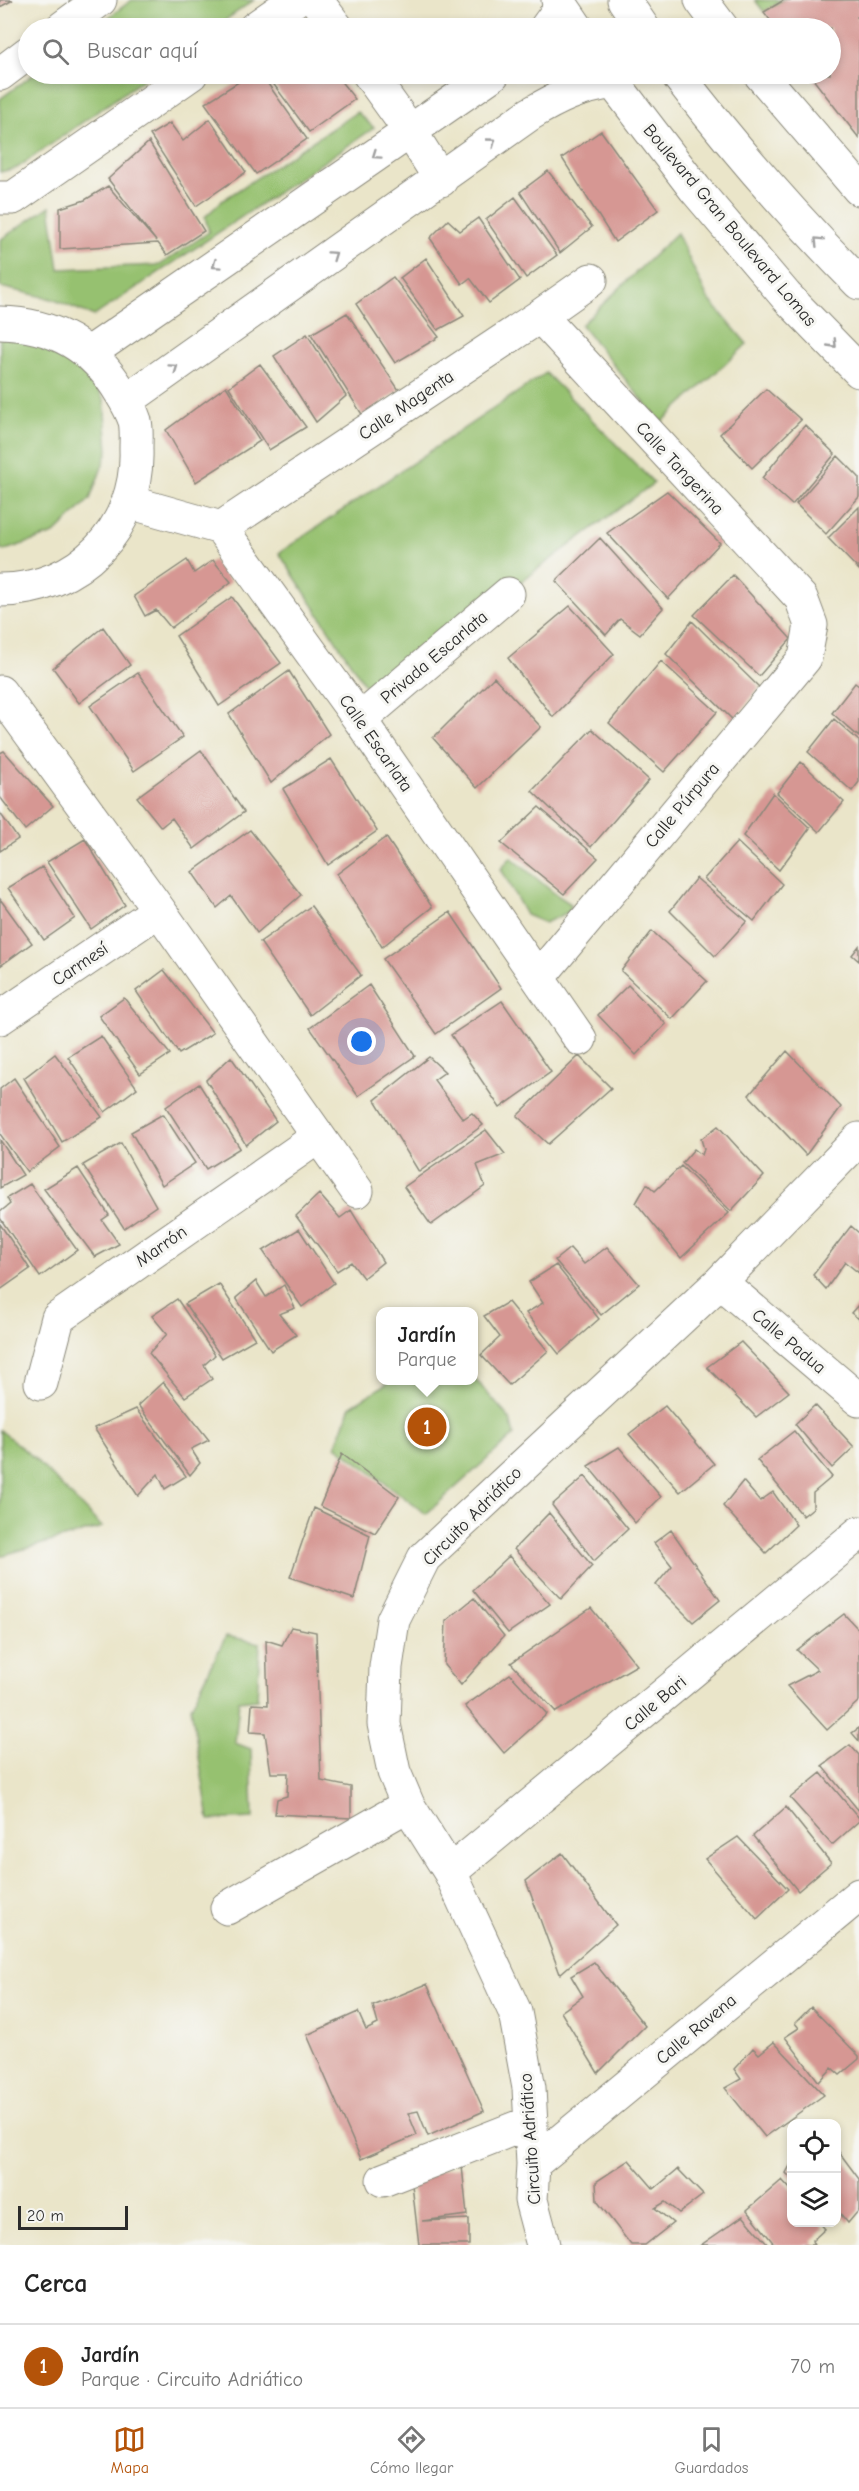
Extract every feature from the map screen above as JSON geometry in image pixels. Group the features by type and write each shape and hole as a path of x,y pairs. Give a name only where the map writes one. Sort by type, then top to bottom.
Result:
{"street":[{"path":"76,18 100,0"},
{"path":"269,18 295,0"},
{"path":"316,0 330,18"},
{"path":"624,0 636,18"},
{"path":"701,0 714,18"},
{"path":"0,74 18,60"},
{"path":"0,198 13,198 177,84"},
{"path":"376,84 441,180"},
{"path":"88,354 478,84"},
{"path":"126,401 441,180 528,116 558,97 591,84"},
{"name":"Boulevard Gran Boulevard Lomas","path":"615,84 695,189 778,287 859,371"},
{"path":"685,84 718,128 811,233 859,283"},
{"path":"769,84 859,189"},
{"name":"Calle Magenta","path":"221,528 591,280"},
{"name":"Calle Tangerina","path":"540,316 801,598 811,625"},
{"path":"0,323 26,324 62,335 105,369 126,401 135,422 136,459 129,502 109,538 80,567 43,585 1,597"},
{"path":"129,502 221,528"},
{"name":"Calle Escarlata","path":"221,528 360,720 580,1040"},
{"name":"Privada Escarlata","path":"360,720 508,594"},
{"name":"Calle Púrpura","path":"538,978 805,658 811,625"},
{"path":"0,692 159,910 357,1191"},
{"name":"Carmesí","path":"0,1018 159,910"},
{"name":"Marrón","path":"41,1383 58,1318 318,1137"},
{"name":"Circuito Adriático","path":"543,2245 531,2200 533,2164 529,2088 515,2012 450,1872 408,1805 394,1772 384,1724 386,1667 393,1620 424,1558 720,1282 859,1139"},
{"name":"Calle Padua","path":"720,1282 859,1400"},
{"name":"Calle Bari","path":"450,1872 859,1533"},
{"path":"227,1908 408,1805"},
{"name":"Calle Ravena","path":"533,2164 859,1895"},
{"path":"383,2180 531,2122"}],"green space":[{"path":"132,0 254,0 228,18 108,18"},
{"path":"755,0 784,0 764,12"},
{"path":"20,84 137,84 17,168 0,172 0,99"},
{"path":"357,112 374,128 94,316 52,299 0,287 0,240 50,206 59,269 160,265 209,232 205,217 223,200"},
{"path":"677,233 707,297 747,344 661,423 581,325"},
{"path":"0,323 78,356 104,400 108,451 90,499 54,534 5,550 0,549"},
{"path":"546,373 654,483 370,693 279,553"},
{"path":"511,857 554,893 571,904 569,912 545,923 526,915 501,869"},
{"path":"478,1383 510,1419 514,1435 426,1514 336,1446 351,1406 385,1385 478,1385"},
{"path":"0,1430 34,1458 102,1527 0,1556"},
{"path":"226,1636 260,1643 257,1699 239,1701 235,1743 251,1749 253,1818 209,1820 191,1707"}],"building":[{"path":"0,0 13,0 0,7"},
{"path":"784,0 859,0 859,16 857,17 859,20 859,138 817,84 841,84 841,18 768,18 764,12"},
{"path":"235,84 268,84 307,139 256,174 205,103"},
{"path":"273,84 343,84 355,99 309,132"},
{"path":"210,119 246,172 196,206 150,135 170,123 183,141"},
{"path":"601,131 658,210 615,242 562,158"},
{"path":"149,142 204,231 167,255 158,243 60,249 60,208 85,200 108,186 156,241 108,179"},
{"path":"548,171 592,227 560,253 520,192"},
{"path":"515,197 557,255 526,278 486,220"},
{"path":"478,218 520,280 489,303 470,278 462,284 430,238 448,220 460,231"},
{"path":"426,258 464,316 438,330 400,278"},
{"path":"393,277 439,337 395,363 356,304"},
{"path":"347,313 399,390 363,416 311,334"},
{"path":"307,334 346,396 316,422 274,356"},
{"path":"260,364 306,427 269,450 229,387"},
{"path":"226,386 260,441 196,482 166,430"},
{"path":"766,389 801,420 752,468 720,434"},
{"path":"805,425 835,454 792,505 762,478"},
{"path":"838,456 859,477 859,497 826,534 796,504"},
{"path":"667,491 720,543 668,599 607,533"},
{"path":"859,507 859,570 828,538"},
{"path":"600,538 663,608 640,634 620,619 606,635 556,581"},
{"path":"187,560 194,573 213,560 231,582 171,628 156,610 145,616 134,596"},
{"path":"733,575 791,639 759,676 694,615"},
{"path":"232,597 281,663 219,706 176,636"},
{"path":"570,606 614,654 553,717 508,658"},
{"path":"692,621 759,687 734,721 666,654"},
{"path":"103,627 130,665 79,703 53,668"},
{"path":"661,661 717,712 664,772 609,723"},
{"path":"289,671 329,734 271,783 229,714"},
{"path":"138,673 183,737 134,771 90,706"},
{"path":"494,677 541,727 477,788 433,738"},
{"path":"855,683 859,686 859,737 832,713"},
{"path":"834,719 859,741 859,782 852,791 808,752"},
{"path":"592,729 649,780 591,847 532,791"},
{"path":"201,750 244,812 194,849 172,818 161,827 137,797"},
{"path":"4,751 53,806 25,830 0,797 0,753"},
{"path":"331,759 377,831 328,865 283,789"},
{"path":"801,762 844,802 819,832 777,793"},
{"path":"773,793 810,828 779,870 743,836"},
{"path":"539,807 598,858 564,894 501,843"},
{"path":"0,813 18,839 0,851"},
{"path":"250,830 301,895 257,933 231,896 217,908 192,872"},
{"path":"386,837 432,907 382,947 337,874"},
{"path":"85,839 125,905 91,929 47,862"},
{"path":"737,842 782,884 754,921 704,879"},
{"path":"42,867 75,918 44,940 8,888"},
{"path":"696,878 747,921 715,956 670,911"},
{"path":"0,899 32,943 0,966"},
{"path":"311,906 361,975 310,1015 260,942"},
{"path":"450,912 501,988 436,1034 383,959"},
{"path":"652,931 707,981 672,1019 621,971"},
{"path":"859,946 859,961 852,955"},
{"path":"164,970 213,1033 179,1054 136,991"},
{"path":"369,985 415,1056 358,1096 310,1028"},
{"path":"628,985 666,1024 636,1055 598,1015"},
{"path":"124,998 170,1054 140,1074 99,1016"},
{"path":"502,1001 551,1072 500,1108 451,1035"},
{"path":"101,1036 137,1088 105,1112 68,1057"},
{"path":"787,1051 841,1107 806,1155 749,1095"},
{"path":"55,1054 102,1117 62,1142 24,1078"},
{"path":"579,1056 611,1088 548,1144 517,1116"},
{"path":"231,1057 276,1121 246,1145 206,1080"},
{"path":"429,1057 445,1072 434,1080 463,1119 472,1113 483,1125 419,1172 375,1100"},
{"path":"14,1078 60,1147 27,1172 0,1134 0,1089"},
{"path":"199,1084 240,1148 206,1169 166,1107"},
{"path":"163,1114 195,1163 162,1185 131,1132"},
{"path":"718,1126 764,1176 731,1211 682,1163 694,1149 702,1155 704,1149 701,1139"},
{"path":"486,1130 505,1154 477,1165 485,1186 431,1225 404,1187"},
{"path":"0,1140 23,1175 0,1188"},
{"path":"121,1143 156,1206 124,1228 83,1165"},
{"path":"681,1166 729,1213 681,1258 636,1203 647,1184 655,1191"},
{"path":"78,1168 109,1215 102,1220 119,1244 95,1257 44,1189"},
{"path":"30,1184 77,1250 40,1277 0,1218 0,1212 10,1204 7,1198"},
{"path":"319,1194 340,1218 351,1210 383,1262 363,1278 351,1262 337,1271 296,1216"},
{"path":"0,1224 30,1269 0,1290"},
{"path":"851,1226 859,1233 859,1273 845,1262 826,1289 813,1275"},
{"path":"299,1229 334,1283 302,1307 263,1251"},
{"path":"607,1247 639,1284 601,1315 555,1260 570,1248 584,1264"},
{"path":"556,1265 599,1319 559,1354 526,1313 543,1303 529,1282"},
{"path":"256,1281 266,1297 284,1285 295,1308 279,1314 296,1335 271,1351 236,1298"},
{"path":"219,1284 255,1339 222,1358 185,1304"},
{"path":"177,1299 215,1355 204,1365 212,1379 185,1397 149,1353 167,1334 152,1316"},
{"path":"508,1302 548,1351 509,1385 481,1355 500,1337 484,1316"},
{"path":"859,1304 859,1319 851,1313"},
{"path":"741,1342 789,1392 756,1417 707,1367"},
{"path":"163,1382 209,1440 191,1449 200,1463 190,1475 138,1405"},
{"path":"815,1405 854,1447 832,1468 795,1424"},
{"path":"665,1406 714,1464 680,1492 629,1434"},
{"path":"136,1409 186,1476 165,1489 158,1474 138,1496 94,1428"},
{"path":"794,1431 832,1477 813,1493 813,1508 803,1516 757,1460"},
{"path":"619,1447 661,1497 635,1523 588,1466"},
{"path":"342,1454 399,1497 375,1533 320,1506"},
{"path":"585,1476 628,1529 594,1561 552,1505"},
{"path":"743,1481 760,1501 773,1492 796,1525 766,1553 723,1506"},
{"path":"314,1508 370,1535 354,1599 290,1577"},
{"path":"549,1513 592,1566 561,1599 514,1549"},
{"path":"671,1530 720,1600 693,1622 656,1585 672,1566 654,1543"},
{"path":"509,1556 550,1604 508,1633 473,1590"},
{"path":"474,1598 504,1636 461,1685 444,1665 446,1621"},
{"path":"591,1608 637,1665 556,1712 511,1663"},
{"path":"844,1614 859,1630 859,1701 827,1730 787,1686 818,1670 797,1650"},
{"path":"291,1627 316,1632 321,1781 351,1787 351,1818 275,1814 277,1799 287,1796 288,1773 271,1773 265,1733 250,1732 252,1704 268,1705 266,1640 282,1645"},
{"path":"510,1674 547,1714 504,1753 465,1706"},
{"path":"859,1728 859,1741 852,1733"},
{"path":"850,1745 859,1755 859,1811 822,1766"},
{"path":"821,1773 859,1818 859,1821 832,1845 790,1798"},
{"path":"786,1807 831,1863 798,1891 753,1836"},
{"path":"738,1837 788,1889 757,1919 705,1859"},
{"path":"562,1853 616,1925 560,1974 526,1881"},
{"path":"594,1962 645,2026 598,2073 561,2012 583,1996 571,1976"},
{"path":"427,1984 484,2111 428,2136 418,2111 408,2113 417,2135 361,2159 307,2035 358,2012 366,2030 378,2024 373,2006"},
{"path":"811,2007 859,2056 859,2059 840,2075 832,2068 819,2082 785,2037 799,2028 795,2023"},
{"path":"774,2042 824,2095 787,2119 787,2121 765,2137 725,2088 741,2079 734,2069 753,2048 759,2054"},
{"path":"841,2155 859,2179 859,2210 848,2223 841,2214"},
{"path":"629,2160 654,2189 678,2169 703,2195 679,2213 665,2202 655,2208 673,2223 645,2245 631,2245 597,2201 596,2182"},
{"path":"462,2166 467,2215 422,2221 469,2219 469,2245 419,2245 411,2176"},
{"path":"782,2180 787,2186 787,2227 823,2227 825,2229 812,2241 814,2245 775,2245 747,2210"},
{"path":"743,2216 768,2245 701,2245"}],"place":[{"name":"Jardín","path":"427,1427"}]}
